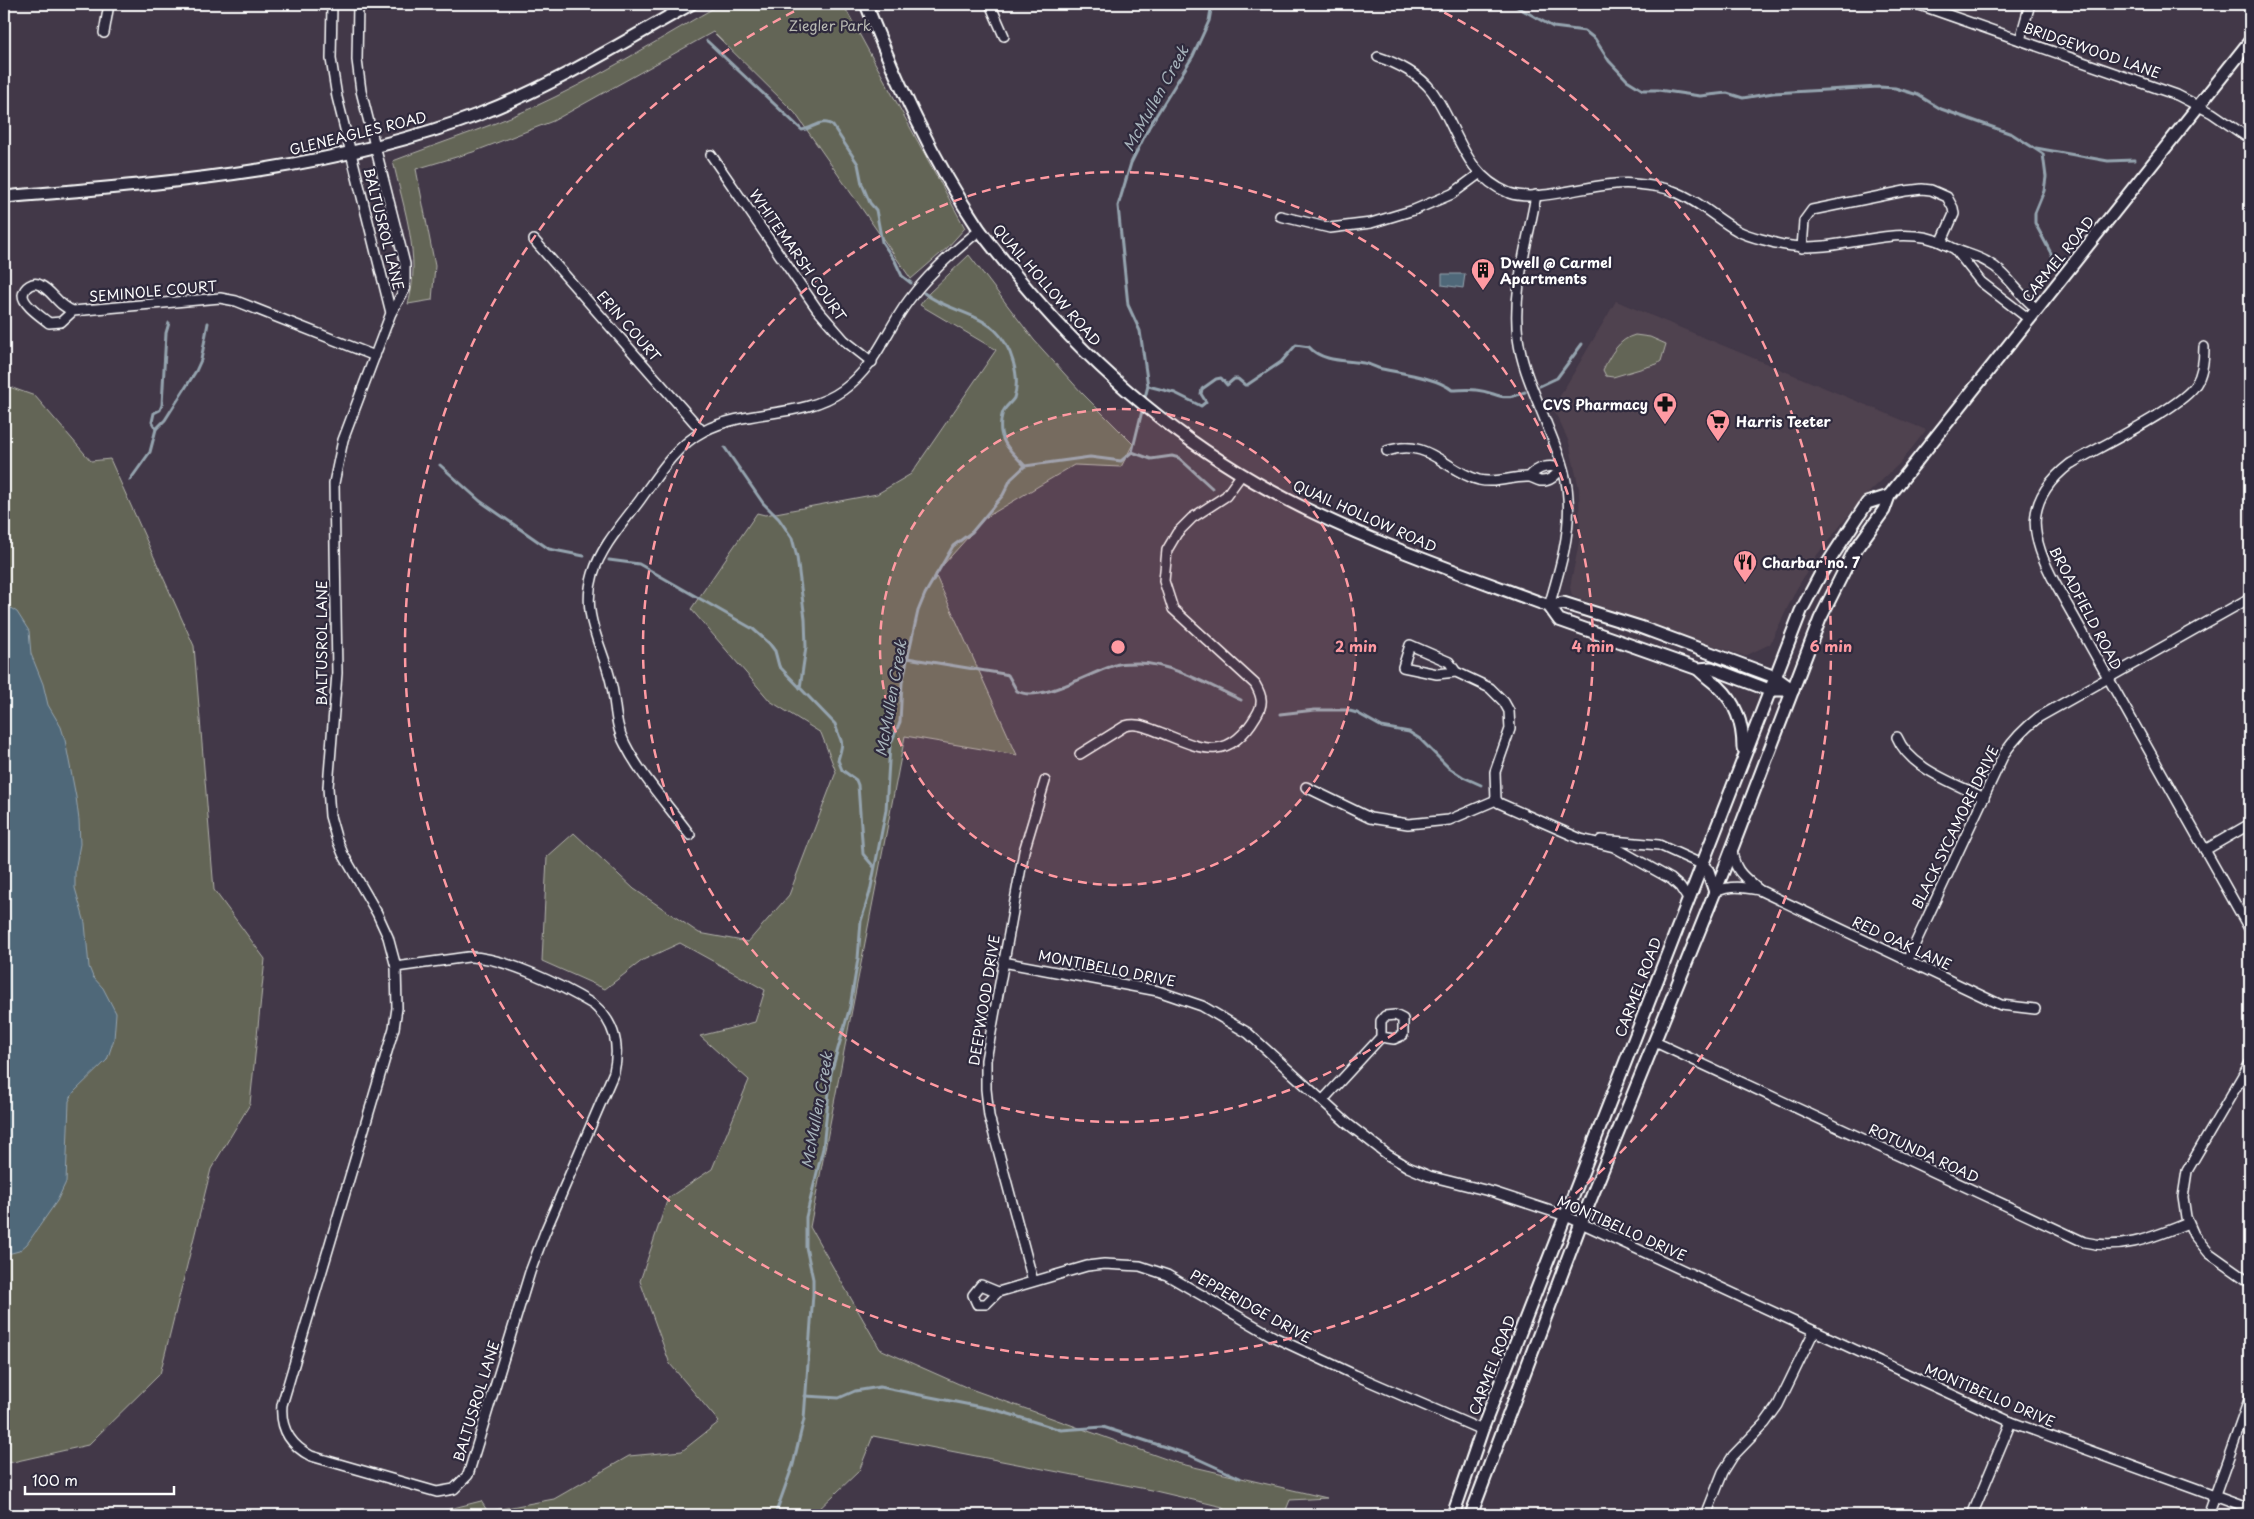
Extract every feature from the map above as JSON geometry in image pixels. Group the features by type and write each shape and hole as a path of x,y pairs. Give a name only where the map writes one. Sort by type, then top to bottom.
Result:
{"main road":[{"name":"GLENEAGLES ROAD","path":"4,197 274,169 375,147 464,120 532,92 595,60 691,4"},
{"name":"QUAIL HOLLOW ROAD","path":"866,4 881,43 920,128 980,230 1051,316 1085,353 1153,413 1242,474 1290,500 1380,541 1549,606 1560,620 1698,669 1711,668 1769,690 1793,690"},
{"name":"CARMEL ROAD","path":"1471,1515 1581,1223 1715,892 1831,593 1853,553 1884,510 1889,496 2250,41"},
{"name":"CARMEL ROAD","path":"1453,1515 1482,1430 1743,755 1801,611 1839,545 1867,503 1889,496"},
{"name":"QUAIL HOLLOW ROAD","path":"1549,606 1563,603 1640,627 1775,677 1793,690"},
{"path":"1698,669 1718,686 1732,702 1741,726 1743,755"},
{"path":"1701,864 1708,871 1715,892"}],"street":[{"path":"104,33 109,4"},
{"name":"BALTUSROL LANE","path":"332,4 330,59 337,97 391,313"},
{"name":"BALTUSROL LANE","path":"358,4 357,60 361,92 405,264 405,288 391,313 343,440 334,484 337,673 328,787 330,816 336,837 343,854 377,912 390,944 396,967 397,1008 394,1028 282,1404 281,1415 287,1436 301,1451 311,1456 431,1491 446,1492 454,1489 468,1475 530,1272 548,1224 614,1072 618,1048 612,1027 594,1005 508,963 491,958 468,957 396,967"},
{"path":"990,4 1004,36"},
{"name":"BRIDGEWOOD LANE","path":"1917,4 2177,95 2199,106 2250,139"},
{"path":"2020,40 2030,4"},
{"path":"1378,57 1399,66 1423,81 1432,90 1464,152 1479,174 1510,193 1536,195 1609,184 1634,184 1673,191 1739,231 1777,243 1802,248 1826,247 1891,236 1914,235 1942,241 1955,249 1976,256 1998,269 2028,303 2037,309"},
{"name":"WHITEMARSH COURT","path":"711,155 817,309 844,340 872,362"},
{"path":"1280,216 1330,228 1371,223 1414,210 1452,194 1479,174"},
{"path":"1802,248 1804,221 1812,210 1922,188 1947,197 1953,208 1954,214 1942,241"},
{"path":"1536,195 1518,288 1518,338 1529,383 1555,444 1568,498 1565,542 1549,606"},
{"path":"690,835 634,760 624,742 616,719 609,674 591,623 589,605 593,573 606,548 674,454 702,431 733,420 794,409 830,398 855,381 872,362 898,315 913,294 948,257 980,230"},
{"name":"ERIN COURT","path":"534,240 702,431"},
{"path":"1955,249 1981,282 2029,319"},
{"name":"SEMINOLE COURT","path":"73,311 61,322 49,323 24,301 23,294 26,288 32,284 40,285 65,309 73,311 220,298 236,301 376,356"},
{"name":"BROADFIELD ROAD","path":"2204,347 2204,364 2200,377 2185,398 2070,464 2049,484 2038,509 2036,534 2041,558 2250,930"},
{"path":"1388,451 1406,447 1419,449 1431,453 1467,475 1492,482 1529,477 1540,481 1553,478 1562,468"},
{"path":"1080,754 1125,726 1132,724 1193,746 1216,749 1244,735 1258,714 1261,708 1262,696 1255,684 1173,609 1164,581 1167,550 1177,533 1192,518 1226,496 1242,474"},
{"name":"BLACK SYCAMORE DRIVE","path":"1907,961 2004,754 2027,726 2039,717 2250,598"},
{"path":"1456,672 1437,674 1403,667 1410,645 1449,662 1456,672 1490,688 1504,702 1509,711 1510,729 1495,772 1496,800 1499,803 1581,839 1614,847 1671,879 1680,887 1688,899"},
{"path":"1897,736 1900,745 1917,762 1937,775 1984,798"},
{"name":"DEEPWOOD DRIVE","path":"1033,1281 992,1125 986,1089 988,1042 1024,851 1045,781"},
{"path":"1306,787 1370,818 1408,824 1449,820 1496,800"},
{"path":"2205,850 2250,824"},
{"path":"1581,839 1659,845 1701,864"},
{"name":"RED OAK LANE","path":"1732,848 1734,862 1740,873 1759,890"},
{"name":"RED OAK LANE","path":"1715,892 1727,887 1736,886 1759,890 2001,1005 2035,1009"},
{"name":"MONTIBELLO DRIVE","path":"1003,962 1158,991 1202,1006 1248,1033 1378,1148 1408,1167 1437,1178 1493,1192 1566,1216 2011,1422 2250,1509"},
{"path":"1323,1100 1381,1037"},
{"name":"ROTUNDA ROAD","path":"1655,1042 2084,1242 2109,1246 2135,1243 2188,1223"},
{"path":"2250,1063 2187,1171 2183,1197 2188,1223 2194,1235 2210,1253 2250,1282"},
{"name":"PEPPERIDGE DRIVE","path":"998,1292 1033,1281 1104,1264 1122,1263 1149,1268 1166,1275 1274,1337 1355,1375 1482,1430"},
{"path":"1706,1515 1723,1472 1733,1456 1778,1405 1814,1331"},
{"path":"2208,1515 2250,1397"},
{"path":"1972,1515 2011,1422"}],"shaded area":[{"path":"1616,301 1926,430 1900,463 1860,501 1817,555 1796,590 1770,644 1745,656 1572,596 1570,587 1580,538 1579,489 1569,442 1553,408"}],"green space":[{"name":"Ziegler Park","path":"721,4 843,4 965,228 947,248 911,279 795,113 713,32 553,121 473,152 416,169 435,266 432,300 408,304 412,286 412,250 410,232 393,161 495,123 555,97"},
{"path":"969,255 1034,340 1082,393 1133,444 1121,467 1074,465 985,518 935,574 1017,755 905,736 810,1227 880,1349 968,1388 1177,1463 1327,1498 1290,1500 1284,1515 1226,1515 1223,1507 1151,1490 873,1436 859,1471 813,1515 498,1515 495,1510 554,1499 629,1456 682,1451 719,1422 670,1364 640,1281 668,1198 712,1169 749,1080 700,1036 755,1022 765,990 680,943 643,960 605,989 542,961 547,857 574,833 634,889 699,933 748,942 789,895 836,772 821,733 770,701 691,609 757,513 765,515 877,494 911,474 996,350 920,305 929,293"},
{"path":"1635,335 1650,337 1666,344 1661,361 1657,364 1613,377 1606,376 1603,370 1612,353 1624,340"},
{"path":"4,385 35,396 91,461 110,459 194,646 214,890 265,959 250,1104 211,1169 160,1374 88,1445 4,1464"},
{"path":"481,1501 490,1515 426,1515"}],"water":[{"path":"1442,274 1465,274 1463,288 1442,285"},
{"path":"4,604 17,612 29,631 31,654 43,684 48,705 61,727 65,740 79,820 80,844 75,871 75,888 85,923 89,967 93,977 103,988 116,1013 114,1039 107,1060 74,1092 69,1101 66,1182 57,1201 27,1244 19,1251 4,1255"}],"waterway":[{"name":"McMullen Creek","path":"1144,401 1148,386 1140,331 1128,305 1118,206 1131,163 1149,127 1193,56 1209,21 1212,4"},
{"path":"1512,4 1553,27 1585,31 1595,39 1609,61 1627,80 1643,90 1658,90 1700,96 1727,93 1743,98 1773,93 1879,87 1895,88 1918,95 1941,109 2012,134 2043,154 2046,177 2044,191 2035,213 2035,223 2053,257"},
{"path":"707,41 802,130 822,123 833,126 858,164 862,184 870,203 876,210 882,242 895,261 902,276 911,283"},
{"path":"2036,148 2108,161 2134,160"},
{"path":"924,293 933,299 979,319 995,330 1006,344 1015,371 1016,390 1014,398 1003,412 1001,432 1007,446 1025,466"},
{"path":"156,429 152,422 154,413 160,410 162,405 166,333 169,323"},
{"path":"130,480 150,452 156,429 165,420 196,371 201,360 208,323"},
{"path":"1540,386 1557,378 1582,344"},
{"path":"1148,386 1175,393 1201,406 1206,402 1201,394 1202,389 1216,379 1221,378 1227,385 1234,379 1238,379 1247,385 1281,362 1296,345 1309,347 1314,352 1327,358 1369,364 1378,368 1437,382 1452,390 1476,390 1504,397 1525,392"},
{"name":"McMullen Creek","path":"775,1515 793,1465 804,1419 813,1294 813,1279 806,1247 806,1217 823,1148 831,1073 850,1007 858,959 861,921 870,892 886,810 890,745 900,722 902,683 918,611 925,594 953,546 972,532 1003,495 1011,479 1025,466 1090,457 1121,461 1132,452 1143,407"},
{"path":"725,448 763,503 779,519 792,538 797,557 805,619 806,647 800,688"},
{"path":"1132,452 1151,459 1172,456 1179,458 1212,488"},
{"path":"440,465 480,501 549,549 584,556"},
{"path":"609,560 639,564 753,629 769,643 775,651 779,666 835,724 842,744 838,760 842,770 856,780 858,785 863,854 874,867"},
{"path":"907,658 1008,675 1017,691 1027,694 1053,690 1119,664 1151,664 1191,676 1241,700"},
{"path":"1280,714 1315,710 1346,710 1357,713 1382,727 1409,732 1420,739 1449,768 1481,785"},
{"path":"805,1396 839,1398 855,1391 880,1387 996,1410 1061,1430 1103,1427 1187,1454 1240,1478"}],"place":[{"name":"Dwell @ Carmel Apartments","path":"1483,291"},
{"name":"CVS Pharmacy","path":"1665,425"},
{"name":"Harris Teeter","path":"1718,442"},
{"name":"Charbar no. 7","path":"1745,583"}]}
